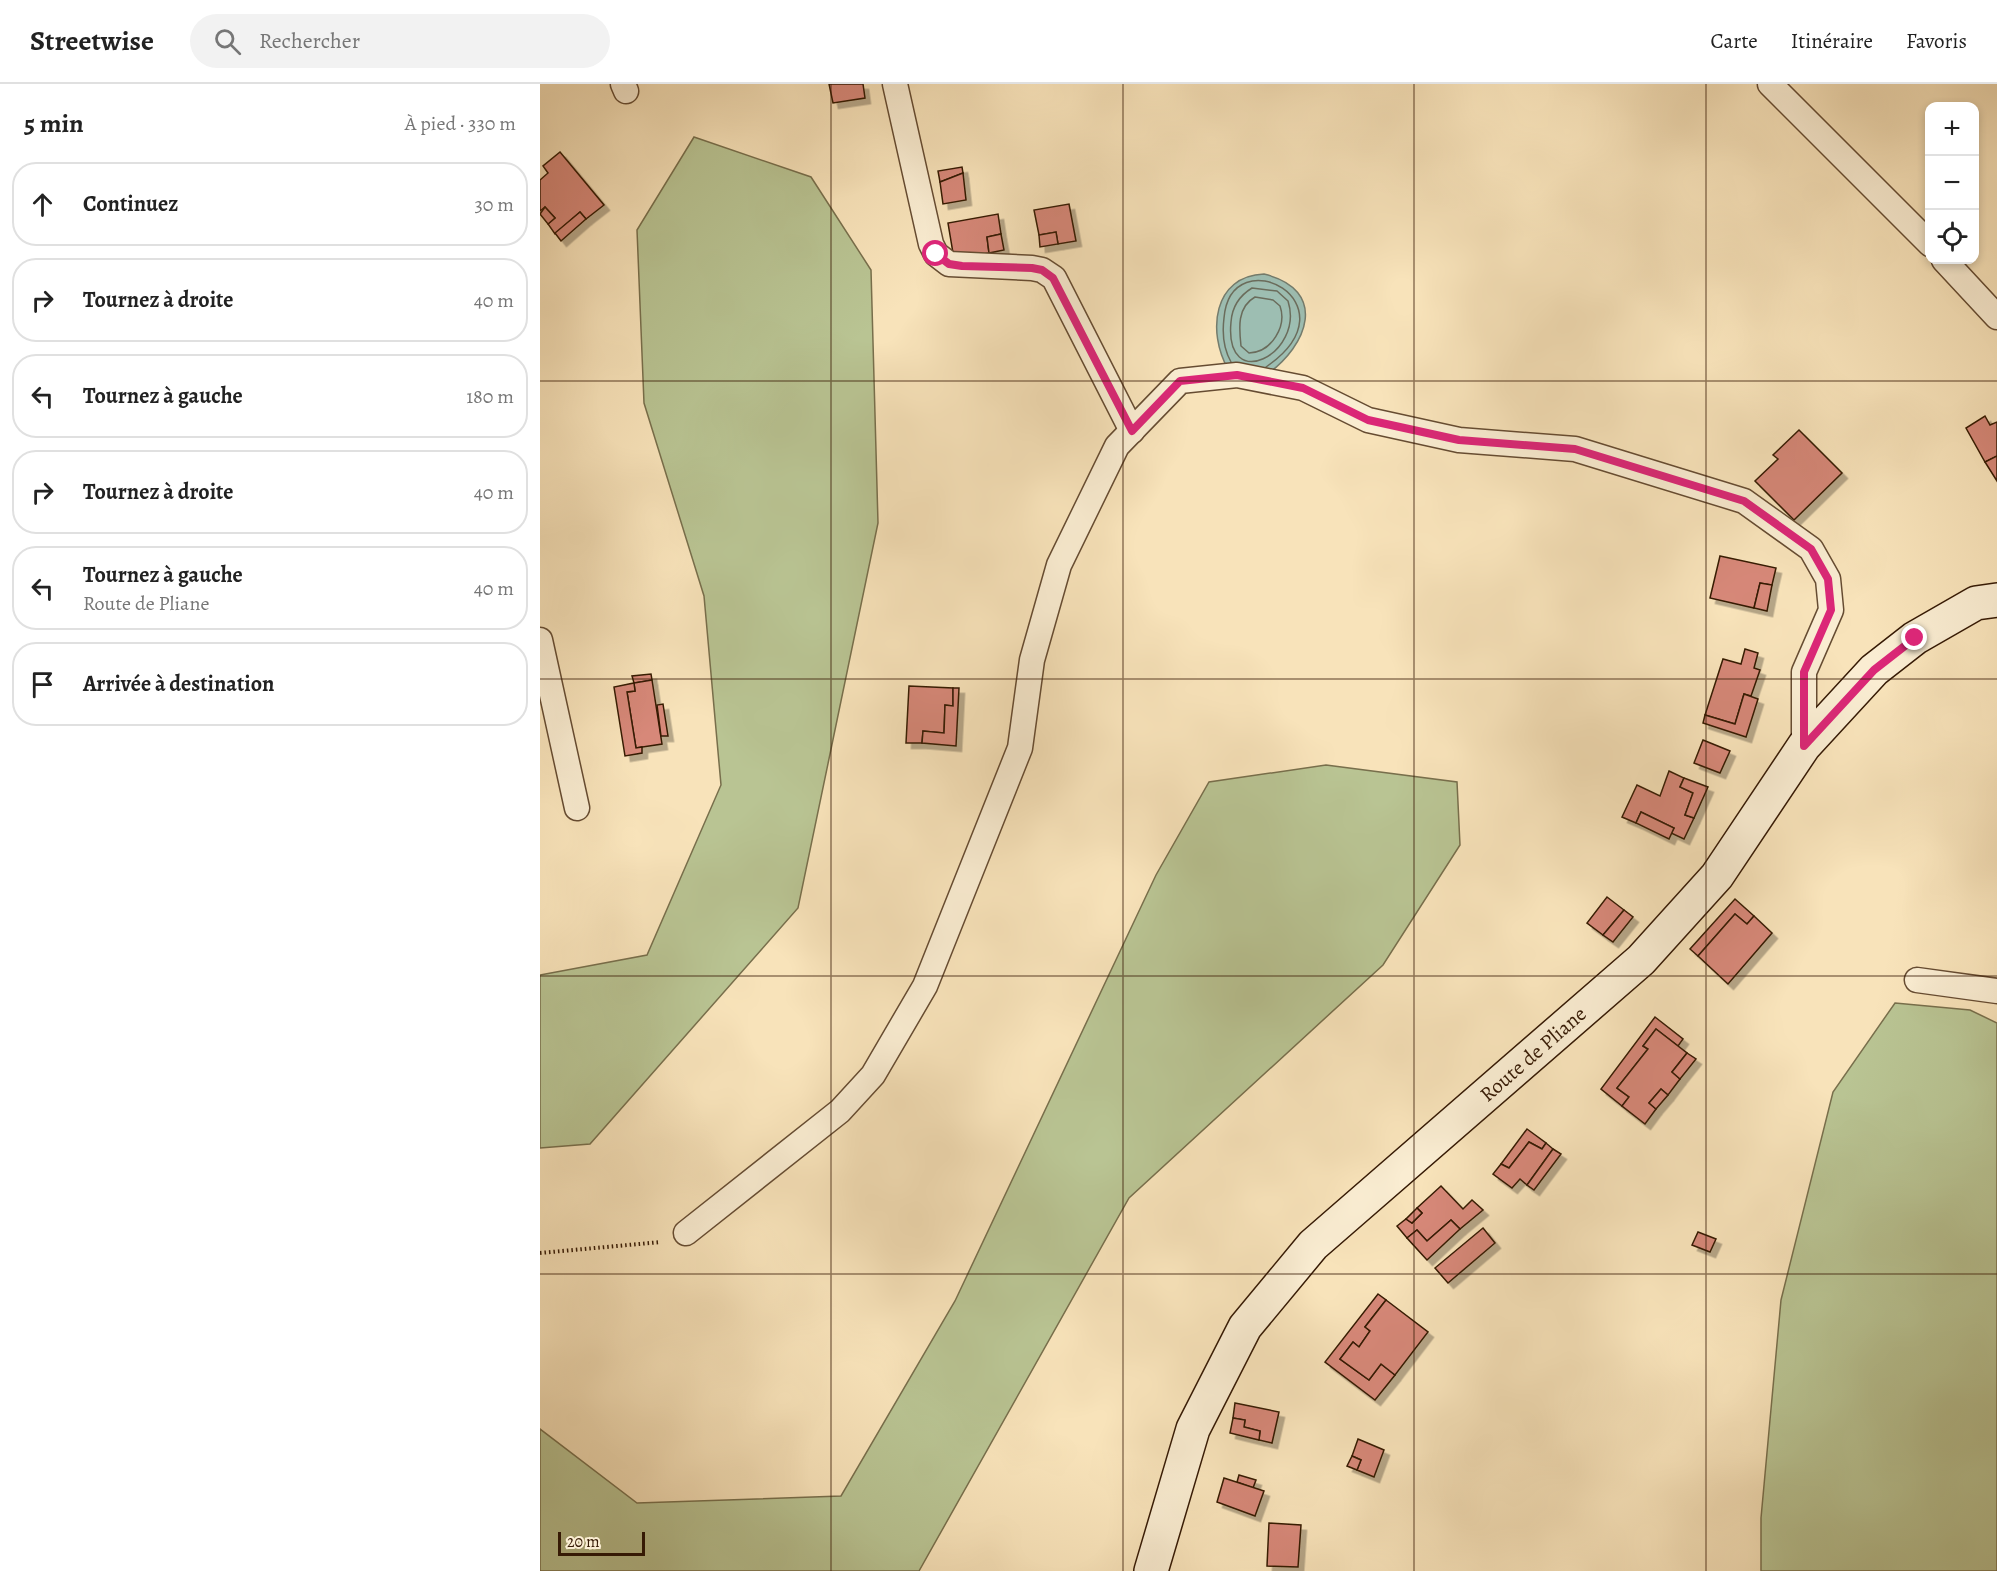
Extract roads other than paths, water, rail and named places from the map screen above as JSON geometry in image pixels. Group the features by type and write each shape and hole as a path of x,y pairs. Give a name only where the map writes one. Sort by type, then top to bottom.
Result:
{"street":[{"path":"895,84 931,244 936,254 949,264 1032,268 1042,270 1053,278 1132,431"},
{"path":"1770,84 1925,240"},
{"path":"1948,264 1997,316"},
{"path":"686,1233 840,1111 873,1075 925,987 1020,748 1032,660 1059,564 1117,446 1180,381 1237,375 1303,388 1368,420 1459,440 1575,449 1744,501 1811,549 1828,579 1831,610 1804,672 1804,746"},
{"name":"Route de Pliane","path":"1151,1571 1192,1429 1245,1327 1313,1245 1641,960 1717,876 1804,746 1874,670 1915,638 1976,603 1997,600"},
{"path":"540,640 577,808"},
{"path":"1917,980 1997,991"}],"water":[{"path":"1264,274 1284,282 1298,292 1304,305 1305,320 1301,335 1281,363 1266,375 1228,369 1221,354 1218,339 1219,308 1225,295 1234,284 1247,277"}]}
